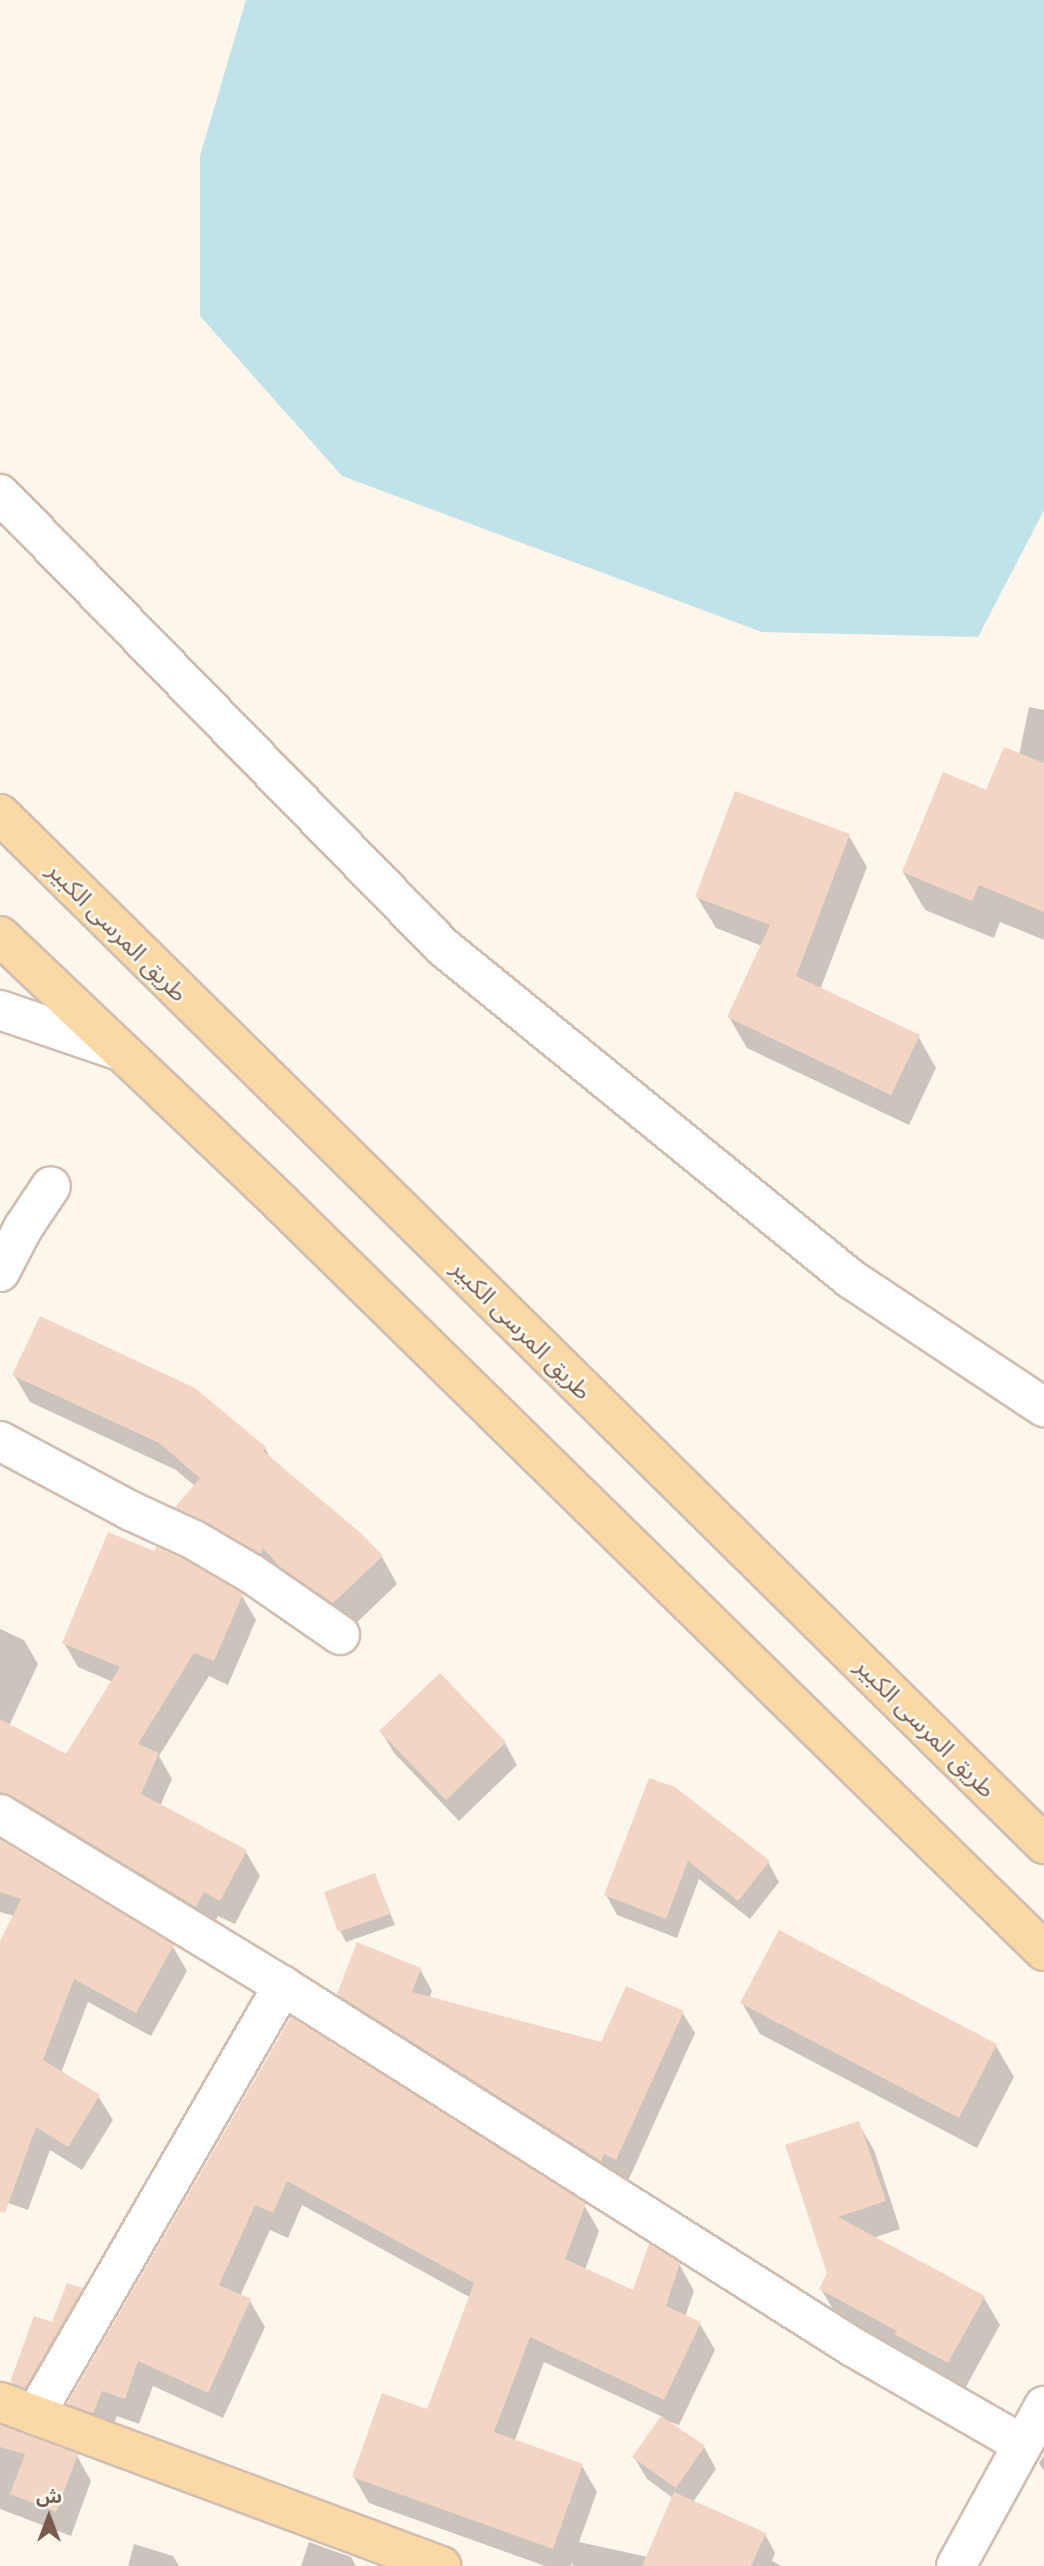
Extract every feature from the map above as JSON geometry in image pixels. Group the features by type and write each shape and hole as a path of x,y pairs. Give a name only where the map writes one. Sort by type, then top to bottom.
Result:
{"main road":[{"name":"طريق المرسى الكبير","path":"0,814 1044,1844"},
{"path":"0,936 280,1202 1044,1951"},
{"path":"0,2402 442,2566"}],"street":[{"path":"0,494 443,947 850,1279 1044,1407"},
{"path":"0,1010 117,1050"},
{"path":"0,1272 23,1228 51,1186"},
{"path":"0,1441 131,1511 194,1540 252,1574 340,1635"},
{"path":"0,1814 283,1986 853,2347 1022,2444"},
{"path":"35,2415 283,1986"},
{"path":"956,2566 1044,2406"}],"water":[{"path":"246,0 1044,0 1044,510 978,637 762,632 342,476 200,316 200,156"}],"building":[{"path":"1004,747 1044,763 1044,912 979,885 972,901 902,872 943,772 986,790"},
{"path":"735,791 850,834 796,976 920,1035 891,1095 727,1017 770,925 695,897"},
{"path":"40,1316 195,1388 266,1447 263,1451 362,1534 383,1556 333,1603 281,1568 263,1548 261,1554 175,1507 200,1478 159,1443 12,1375"},
{"path":"108,1532 154,1551 156,1547 184,1559 243,1594 214,1661 194,1653 138,1744 159,1753 141,1794 247,1850 220,1901 204,1892 196,1907 11,1795 0,1792 0,1719 66,1754 120,1667 62,1643"},
{"path":"440,1673 506,1742 446,1800 379,1731"},
{"path":"649,1778 675,1787 770,1861 738,1901 688,1861 666,1919 604,1895"},
{"path":"0,1840 174,1945 136,2013 74,1979 43,2060 100,2095 68,2147 36,2127 5,2213 0,2212 0,1941 21,1899 0,1892"},
{"path":"375,1873 390,1914 338,1932 324,1892"},
{"path":"779,1930 997,2044 959,2118 740,2003"},
{"path":"357,1942 421,1968 412,1992 601,2042 626,1986 684,2011 616,2160 604,2154 601,2161 337,1994"},
{"path":"291,2017 586,2203 565,2259 633,2290 649,2244 680,2263 666,2306 701,2322 664,2400 530,2337 494,2432 583,2464 553,2549 352,2477 382,2393 427,2409 474,2283 287,2181 273,2213 255,2205 219,2285 251,2299 208,2393 138,2361 125,2399 102,2391 93,2413 67,2404"},
{"path":"859,2121 886,2201 838,2217 985,2296 948,2363 894,2334 897,2331 819,2289 827,2273 785,2145"},
{"path":"67,2283 83,2288 25,2388 10,2382 34,2316 52,2322"},
{"path":"661,2416 705,2446 676,2488 632,2457"},
{"path":"0,2425 78,2454 56,2512 10,2494 25,2454 0,2447"},
{"path":"674,2492 766,2533 751,2566 642,2566"}]}
